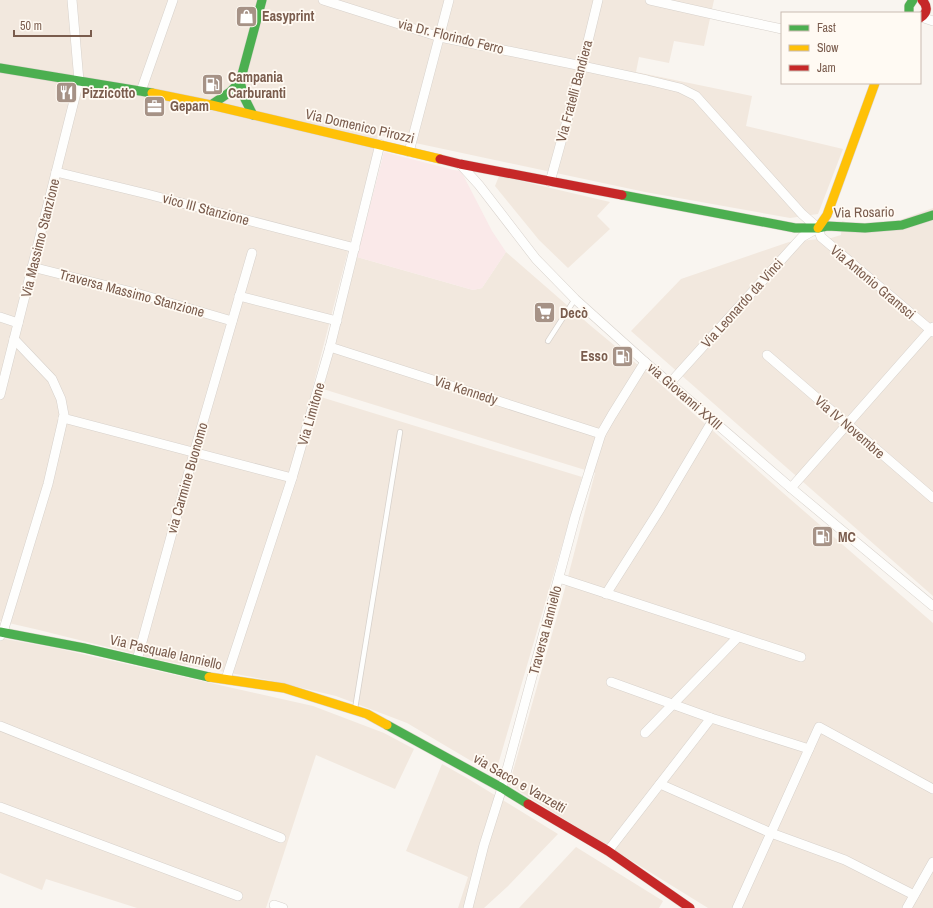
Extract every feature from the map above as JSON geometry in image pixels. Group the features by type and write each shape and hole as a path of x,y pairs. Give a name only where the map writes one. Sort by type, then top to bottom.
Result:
{"street":[{"name":"Via Massimo Stanzione","path":"0,395 79,82 72,0"},
{"path":"141,91 173,0"},
{"path":"211,105 233,90 240,82 262,0"},
{"name":"via Dr. Florindo Ferro","path":"323,0 440,37 680,88 696,96 802,214 818,228"},
{"path":"410,152 449,0"},
{"name":"Via Fratelli Bandiera","path":"550,182 582,66 598,0"},
{"path":"650,0 781,29"},
{"path":"922,0 926,5 923,15"},
{"path":"923,15 932,0"},
{"path":"923,15 933,21"},
{"path":"0,68 141,91 253,115"},
{"path":"240,82 243,93 253,115"},
{"path":"818,228 828,216 876,84"},
{"path":"232,110 229,103 233,90"},
{"name":"Via Domenico Pirozzi","path":"253,115 460,164 550,182"},
{"name":"Via Limitone","path":"226,679 292,478 330,347 380,144"},
{"name":"via Giovanni XXIII","path":"460,164 479,185 536,260 575,299 645,362 791,488 933,606"},
{"name":"vico III Stanzione","path":"56,172 354,248"},
{"name":"Via Rosario","path":"550,182 795,228 818,228 827,226 865,228 902,226 933,215"},
{"name":"Via Antonio Gramsci","path":"818,228 821,237 932,330"},
{"name":"Via Leonardo da Vinci","path":"670,383 802,237 818,228"},
{"name":"via Carmine Buonomo","path":"137,660 194,453 252,253"},
{"name":"Traversa Massimo Stanzione","path":"32,267 232,320"},
{"path":"239,296 337,322"},
{"path":"0,317 18,323"},
{"path":"791,488 932,330"},
{"path":"1,633 48,484 64,415 61,399 52,379 14,339"},
{"name":"Via Kennedy","path":"330,347 601,434"},
{"name":"Via IV Novembre","path":"767,356 933,498"},
{"name":"Traversa Ianniello","path":"468,908 575,517 601,434 645,362"},
{"path":"63,418 292,478"},
{"path":"606,594 660,509 713,420"},
{"path":"559,578 801,657"},
{"name":"Via Pasquale Ianniello","path":"1,633 84,648 202,676 284,688 326,702"},
{"path":"645,733 738,637"},
{"path":"611,682 711,718 809,748"},
{"name":"via Sacco e Vanzetti","path":"326,702 367,714 502,788 608,851 690,908"},
{"path":"608,851 711,718"},
{"path":"0,726 281,838"},
{"path":"737,908 819,727 933,789"},
{"path":"660,784 771,833 845,860 914,896"},
{"path":"0,806 238,896"},
{"path":"907,908 933,862"},
{"path":"274,905 283,908"}],"lane":[{"path":"548,341 575,299"},
{"path":"355,711 400,432"}],"shaded area":[{"path":"0,0 714,0 704,46 674,41 669,63 639,57 636,72 752,96 746,126 843,149 818,214 790,218 645,192 378,135 311,394 582,477 495,775 407,723 336,696 268,680 159,660 0,621"},
{"path":"384,152 461,171 492,231 506,252 482,288 473,290 357,257"},
{"path":"499,176 610,202 597,216 610,229 568,268 539,240 495,186"},
{"path":"933,208 933,596 631,331 681,279 789,242 831,238 841,235 842,221 854,224 894,222"},
{"path":"506,252 650,375 933,623 933,908 708,908 509,785 564,592 595,473 323,389 357,257 473,290 482,288"},
{"path":"0,638 60,649 313,706 384,733 414,749 395,789 316,755 266,908 137,908 46,879 42,890 0,873"},
{"path":"442,764 558,834 507,887 484,908 458,908 468,877 406,851"},
{"path":"576,847 663,901 659,908 519,908"}],"traffic: fast":[{"path":"211,105 230,92 240,82 262,0"},
{"path":"909,12 909,6 913,0"},
{"path":"0,68 152,93"},
{"path":"240,82 245,99 253,115"},
{"path":"622,195 795,228 818,228 827,226 865,228 902,225 933,215"},
{"path":"0,632 84,648 209,677"},
{"path":"387,725 502,788 528,804"}],"traffic: slow":[{"path":"818,228 827,215 875,84"},
{"path":"152,93 211,105 440,159"},
{"path":"209,677 284,688 367,714 387,725"}],"traffic: jam":[{"path":"921,17 926,12 926,7 922,0"},
{"path":"440,159 622,195"},
{"path":"528,804 608,851 690,908"}],"place":[{"name":"Easyprint","path":"246,16"},
{"name":"Campania Carburanti","path":"213,85"},
{"name":"Pizzicotto","path":"66,93"},
{"name":"Gepam","path":"155,106"},
{"name":"Decò","path":"545,313"},
{"name":"Esso","path":"623,356"},
{"name":"MC","path":"823,537"}]}
